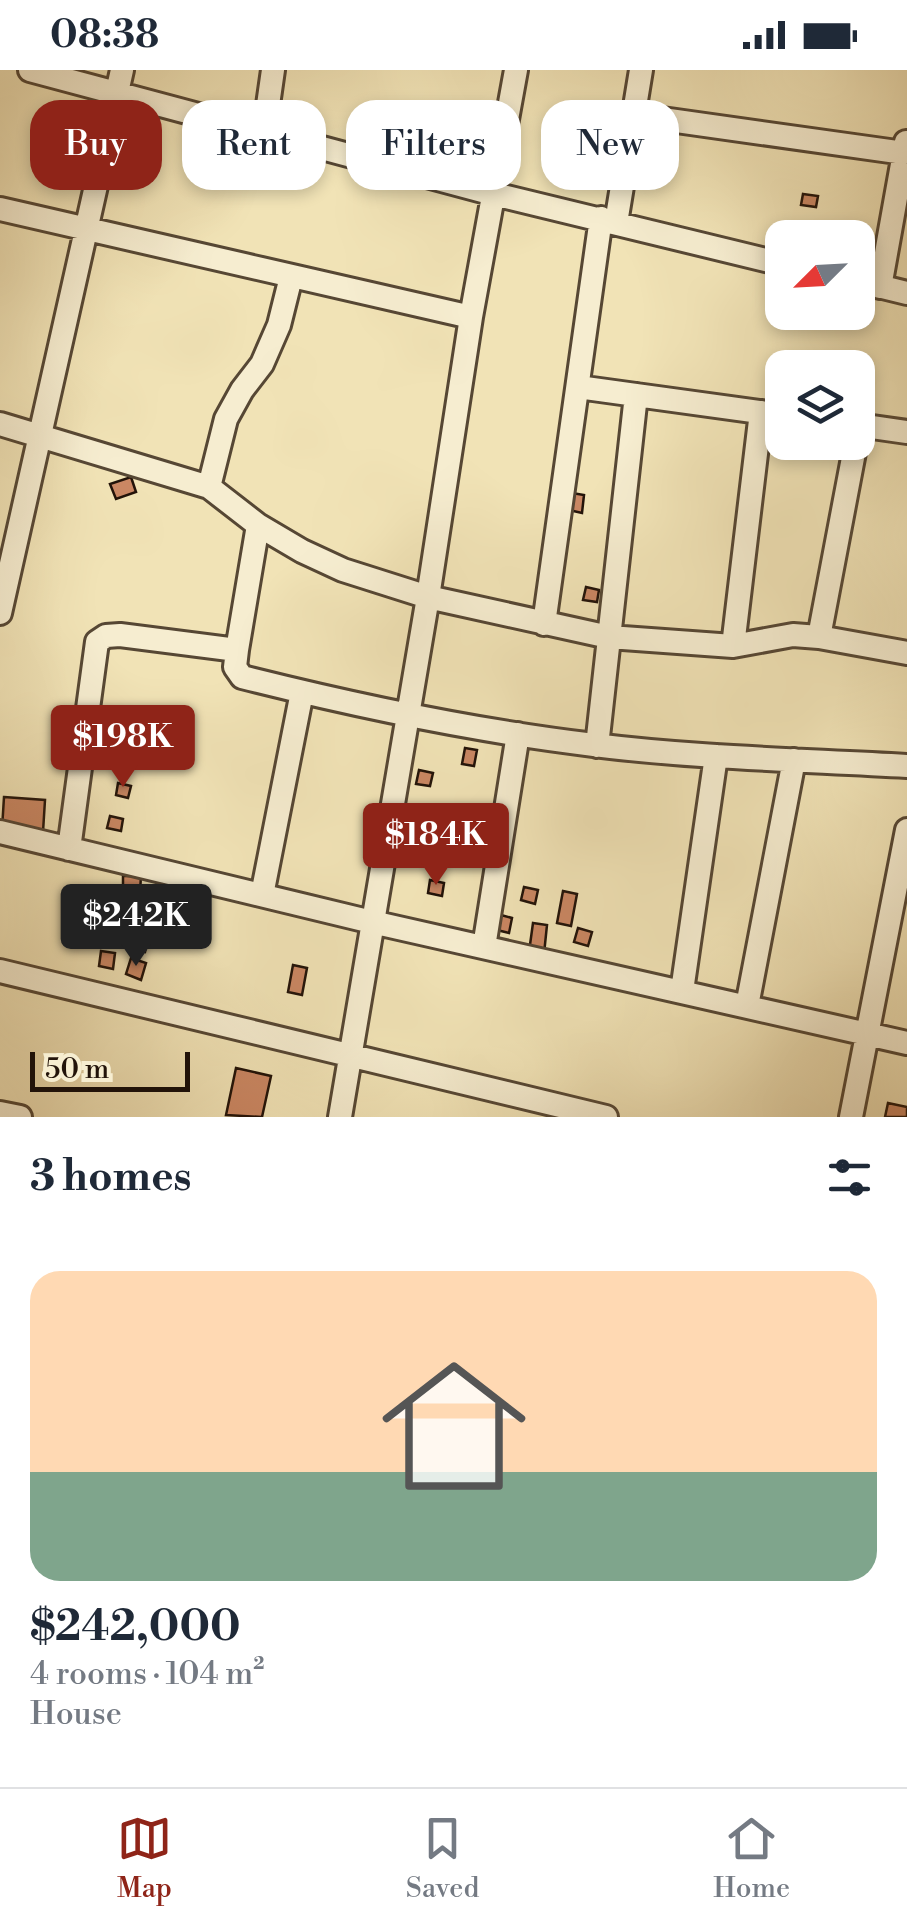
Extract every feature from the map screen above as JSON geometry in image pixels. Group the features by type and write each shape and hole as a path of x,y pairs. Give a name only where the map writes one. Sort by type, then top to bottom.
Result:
{"street":[{"path":"30,70 120,81 182,103"},
{"path":"269,100 273,70"},
{"path":"340,1117 514,70"},
{"path":"636,100 641,70"},
{"path":"0,613 7,546 40,434 120,81"},
{"path":"679,119 906,146 875,262"},
{"path":"326,149 765,260"},
{"path":"544,624 578,387 616,190"},
{"path":"0,209 470,317"},
{"path":"208,487 226,419 262,364 279,325 291,277"},
{"path":"875,285 907,293"},
{"path":"578,387 765,413"},
{"path":"597,746 636,395"},
{"path":"0,424 208,487 258,524 343,570 428,597 609,637 732,646 793,635 819,636 907,653"},
{"path":"875,432 907,432"},
{"path":"732,646 765,455"},
{"path":"819,636 852,460"},
{"path":"258,524 235,666 242,677 408,713 597,746 907,766"},
{"path":"69,849 97,642 106,636 120,635 237,650"},
{"path":"262,896 302,692"},
{"path":"484,947 518,734"},
{"path":"682,991 716,756"},
{"path":"747,1006 794,760"},
{"path":"851,1117 907,830"},
{"path":"0,832 372,922 907,1043"},
{"path":"0,972 606,1117"},
{"path":"0,1112 19,1117"}],"building":[{"path":"803,194 818,196 816,207 801,205"},
{"path":"131,477 136,492 116,499 110,484"},
{"path":"572,493 584,495 582,513 569,510"},
{"path":"586,587 599,590 597,602 583,600"},
{"path":"465,748 477,750 474,766 462,764"},
{"path":"419,770 433,773 430,786 416,784"},
{"path":"118,783 131,786 128,798 116,795"},
{"path":"4,797 45,800 43,832 2,829"},
{"path":"110,816 123,819 121,831 107,828"},
{"path":"458,828 472,831 470,844 455,841"},
{"path":"475,833 489,836 486,850 471,846"},
{"path":"436,834 447,836 444,852 433,850"},
{"path":"123,876 141,876 140,892 123,891"},
{"path":"430,880 444,883 442,896 428,893"},
{"path":"524,887 538,890 535,904 521,900"},
{"path":"563,891 577,894 571,926 557,923"},
{"path":"501,915 512,918 509,933 497,930"},
{"path":"109,921 150,930 145,952 105,942"},
{"path":"533,923 547,925 544,954 529,952"},
{"path":"578,928 592,932 588,946 574,942"},
{"path":"101,951 115,953 113,969 99,966"},
{"path":"131,958 146,963 141,980 126,974"},
{"path":"293,965 307,968 302,995 288,992"},
{"path":"236,1068 271,1076 262,1117 226,1115"},
{"path":"888,1103 907,1107 907,1117 885,1117"}]}
